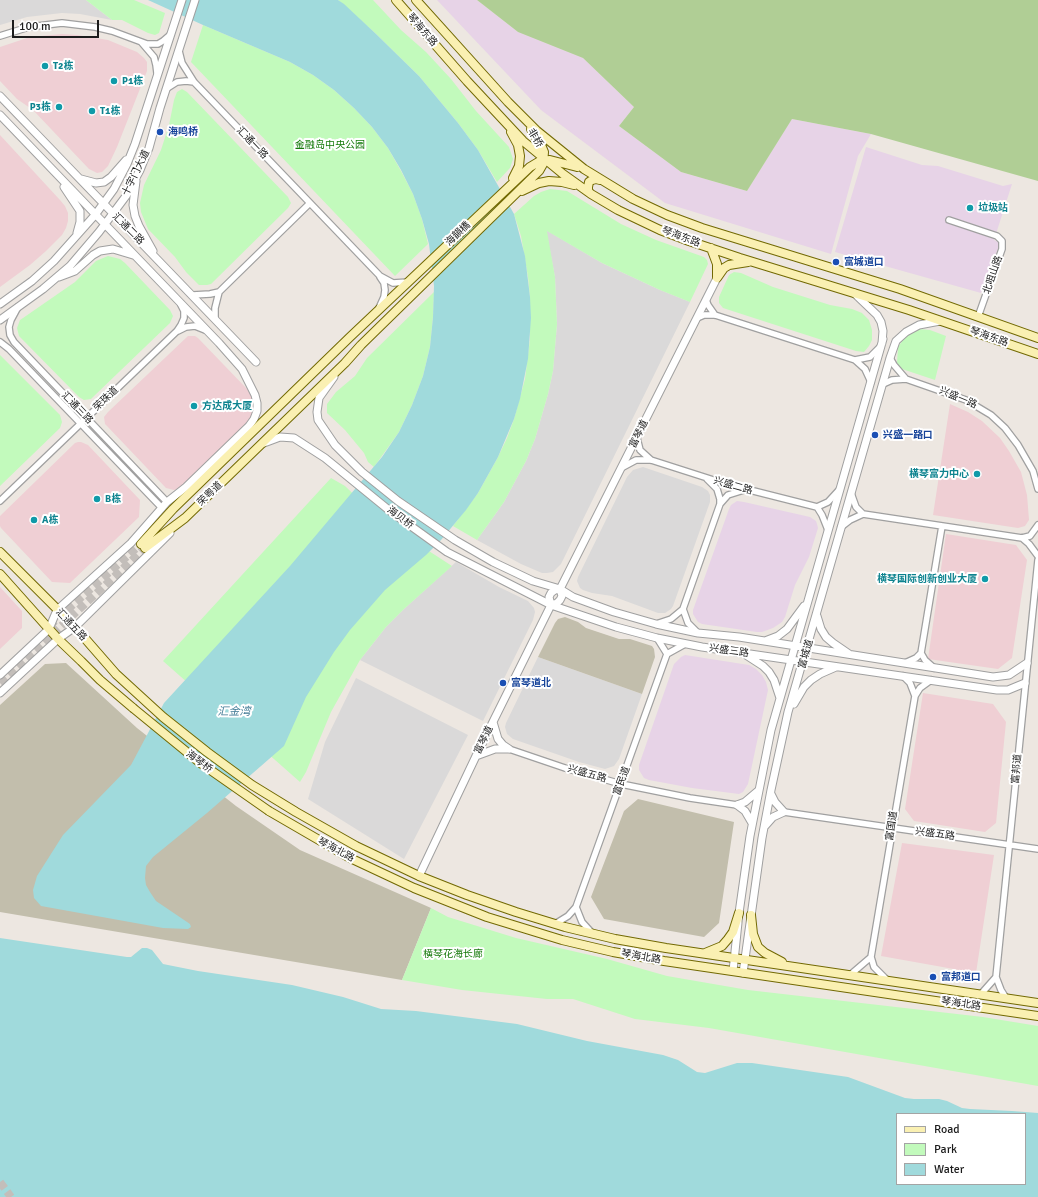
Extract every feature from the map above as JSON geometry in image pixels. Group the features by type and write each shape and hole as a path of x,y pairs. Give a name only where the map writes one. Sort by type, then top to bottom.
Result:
{"main road":[{"name":"琴海东路","path":"396,0 508,125 544,160 582,188 618,210 675,236 752,262 853,292 1038,354"},
{"name":"琴海东路","path":"416,0 522,117 552,144 584,169 638,202 684,222 907,291 1038,338"},
{"name":"非桥","path":"516,194 539,171 544,160 543,149 522,117"},
{"path":"508,125 518,145 520,156 518,170 508,186"},
{"name":"非桥","path":"508,186 533,164 544,160 556,160 584,169"},
{"path":"591,194 588,191 589,182 596,179 600,180"},
{"path":"516,194 539,183 549,181 562,182 582,188"},
{"name":"海韻橋","path":"408,282 508,186"},
{"name":"海韻橋","path":"416,291 516,194"},
{"path":"711,248 717,264 717,278"},
{"path":"717,278 724,268 729,265 752,262"},
{"name":"荣粤道","path":"408,282 173,509 143,546 184,518 345,363 361,345 416,291"},
{"name":"汇通五路","path":"0,552 75,627 116,674 142,698"},
{"name":"汇通五路","path":"0,574 58,639 100,680 133,708"},
{"name":"海琴桥","path":"142,698 207,752 276,800"},
{"name":"海琴桥","path":"133,708 199,762 269,811"},
{"name":"琴海北路","path":"276,800 356,846 419,876 491,904 555,924 641,944 1038,1003"},
{"name":"琴海北路","path":"269,811 330,847 378,872 432,896 487,917 543,934 606,950 664,961 1038,1016"},
{"path":"705,954 718,948 728,939 733,932 739,914"},
{"path":"751,915 753,934 758,947 769,956 792,966"}],"street":[{"name":"十字门大道","path":"1,302 44,271 75,239 104,204 118,181 132,154 182,0"},
{"name":"十字门大道","path":"0,320 57,278 82,253 113,215 136,178 149,148 166,89 195,0"},
{"path":"0,36 13,31 40,25 62,24 79,24 112,31 152,44 158,44 170,34"},
{"path":"142,42 154,57 157,76"},
{"name":"汇通一路","path":"179,49 182,63 194,82 380,276"},
{"path":"166,89 173,84 182,81 194,82"},
{"name":"汇通二路","path":"0,96 256,362"},
{"name":"汇通二路","path":"0,115 242,368 254,395 257,403 257,411 249,426 192,481 167,502"},
{"path":"78,178 96,183 104,182 111,177 132,154"},
{"path":"49,167 80,211 80,222 75,239"},
{"path":"136,178 134,199 135,216 158,259"},
{"path":"215,318 215,308 219,292 310,203"},
{"name":"北咀山路","path":"949,220 997,236 1002,241 1002,248 978,317"},
{"path":"57,278 75,271 92,255 104,249 118,250 136,256"},
{"path":"380,276 393,283 408,282"},
{"path":"378,311 384,297 385,290 384,283 380,276"},
{"name":"富琴道","path":"419,876 476,756 551,605 551,593 560,589 623,467 717,278"},
{"path":"193,296 219,292"},
{"path":"853,292 877,315 881,322 883,331 882,343 878,351 870,357 855,360"},
{"path":"706,300 708,306 715,315"},
{"path":"177,331 184,318 184,310 181,304"},
{"name":"汇通三路","path":"18,307 10,323 12,339 167,502"},
{"path":"697,318 704,315 715,315 855,360 865,369 871,382"},
{"name":"富城道","path":"743,972 765,826 788,712 817,616 890,358 896,341 906,332 926,322 942,321"},
{"path":"177,331 186,327 195,326 204,329 212,336"},
{"name":"荣珠道","path":"0,501 177,331"},
{"name":"汇通三路","path":"0,342 10,349 162,508"},
{"name":"富城道","path":"733,971 739,914 752,823 771,730 882,343"},
{"path":"890,358 906,379"},
{"name":"海贝桥","path":"345,363 319,398 317,412 318,420 335,445 362,472 404,505 455,540"},
{"path":"883,384 892,380 906,379"},
{"name":"兴盛一路","path":"906,379 966,400 991,415 1005,428 1018,445 1033,472 1038,489"},
{"name":"海贝桥","path":"259,446 280,437 294,438 325,458 402,521 447,552"},
{"path":"637,438 640,450 651,460"},
{"name":"兴盛二路","path":"623,467 636,460 651,460 746,490 817,507"},
{"path":"706,478 717,489 720,504"},
{"path":"656,624 671,619 683,609 720,504 732,493 746,490"},
{"path":"828,530 817,507 828,502 839,490"},
{"path":"851,492 856,507 864,514"},
{"path":"0,675 49,629 57,610 131,543 167,502"},
{"path":"841,527 850,520 864,514 1022,538 1030,536 1038,525"},
{"name":"荣粤道","path":"0,693 58,639 75,627 184,518"},
{"path":"905,663 916,658 921,653 942,526"},
{"path":"1022,538 1029,544 1038,556"},
{"name":"兴盛三路","path":"455,540 519,575 533,581 560,589 573,597 594,605 656,624 698,633 763,641 993,677 1009,675 1027,663"},
{"name":"兴盛三路","path":"447,552 551,605 616,627 657,638 742,653 996,690 1008,690 1025,683"},
{"name":"富邦道","path":"996,977 1038,560"},
{"path":"763,641 778,636 787,629 807,601"},
{"path":"683,609 688,623 698,633"},
{"path":"817,616 826,637 851,655"},
{"path":"657,638 667,654 685,644"},
{"path":"742,653 763,666 769,672 774,680 780,698"},
{"path":"921,653 934,668"},
{"name":"富民道","path":"576,907 667,654"},
{"path":"788,712 804,687 811,680 820,674 837,667"},
{"path":"903,676 910,683 915,696"},
{"path":"915,696 920,688 931,680"},
{"name":"富国道","path":"871,957 915,696"},
{"path":"493,722 498,738 509,749"},
{"path":"476,756 495,749 509,749"},
{"name":"兴盛五路","path":"509,749 565,768 621,784 683,797 737,805"},
{"path":"737,805 745,802 758,791"},
{"path":"765,826 773,817 784,812 775,802 771,794"},
{"path":"737,805 745,811 752,823"},
{"name":"兴盛五路","path":"784,812 1038,849"},
{"path":"555,924 568,916 576,907 582,922 594,934"},
{"path":"850,975 871,957 874,967 887,980"},
{"path":"981,994 996,977"},
{"path":"996,977 1006,998"}],"shaded area":[{"path":"0,0 86,0 112,20 80,14 62,13 27,17 0,25"},
{"path":"437,0 477,0 518,32 583,58 634,107 619,126 681,172 747,191 792,119 871,134 858,156 831,254 665,203 541,110"},
{"path":"62,34 108,40 137,52 147,62 147,71 117,147 108,166 102,172 97,173 89,169 33,110 17,99 0,81 0,47 30,37"},
{"path":"0,135 65,206 68,213 68,221 62,235 46,251 0,287"},
{"path":"866,147 922,165 938,166 1003,186 1012,184 994,240 1000,243 981,293 835,252"},
{"path":"546,230 602,263 690,302 561,564 553,572 542,573 521,564 477,540 504,502 526,461 535,439 548,394 553,371 557,324 555,277"},
{"name":"方达成大厦","path":"188,336 195,336 198,338 248,390 254,403 254,411 252,418 247,424 181,488 174,490 166,488 105,424 104,417"},
{"name":"橫琴富力中心","path":"950,404 968,412 982,421 1000,438 1009,451 1021,472 1027,495 1029,520 1025,526 1018,528 933,515"},
{"path":"78,442 88,445 140,500 139,517 70,583 52,582 1,528 0,516 75,443"},
{"path":"643,467 702,487 708,491 710,495 710,502 673,606 665,613 658,613 612,596 583,590 580,588 577,581 627,477 633,470"},
{"path":"737,501 810,517 816,521 818,528 809,557 795,585 785,617 782,622 773,628 762,632 702,624 698,622 693,614 693,610 729,509 731,505"},
{"name":"横琴国际创新创业大厦","path":"946,534 1016,545 1027,560 1012,658 998,669 928,659"},
{"path":"456,562 499,587 528,601 534,608 535,612 533,620 483,721 360,660 386,627"},
{"path":"0,587 22,611 22,628 0,649"},
{"path":"565,617 578,622 586,628 619,639 630,639 652,646 655,657 642,694 538,657 555,623 558,619"},
{"path":"685,655 749,665 762,675 766,682 768,690 748,784 743,792 739,794 692,788 649,780 644,778 639,770 639,765 674,664"},
{"path":"538,657 642,694 619,759 614,766 605,769 579,762 513,739 507,734 505,727 506,723"},
{"path":"66,663 137,728 236,806 300,850 431,908 402,980 0,912 0,705 45,664"},
{"path":"356,678 468,735 404,859 308,799 325,742"},
{"path":"923,693 993,704 1006,722 996,823 985,832 914,821 905,809"},
{"path":"638,799 734,822 719,923 704,937 604,919 591,897 624,811"},
{"path":"902,843 994,855 976,973 881,956"}],"green space":[{"path":"86,0 134,0 165,13 159,33 155,35 122,20 112,20"},
{"path":"338,0 373,0 451,79 476,111 509,147 513,159 510,168 497,182 478,150 419,76 375,33"},
{"path":"477,0 1038,0 1038,181 871,134 792,119 747,191 681,172 619,126 634,107 583,58 518,32"},
{"name":"金融岛中央公园","path":"203,25 290,62 313,75 334,90 372,127 388,148 413,194 422,219 428,244 395,276 191,62"},
{"path":"182,89 187,92 288,197 291,203 288,208 211,284 207,285 199,285 186,272 175,257 148,229 141,212 140,203 144,185 161,150 177,92"},
{"path":"550,189 567,191 621,224 656,240 704,257 708,264 690,302 602,263 547,231 555,277 557,324 553,371 548,394 535,439 526,461 504,502 477,540 453,526 478,493 507,438 525,379 530,339 530,297 528,277 521,236 514,214 534,196"},
{"path":"108,256 120,259 125,263 170,310 173,316 170,323 91,399 84,400 79,397 19,336 17,328 20,320 75,282 96,261"},
{"path":"734,272 741,273 773,287 830,305 852,309 862,313 869,320 872,330 872,340 869,346 864,352 856,351 723,308 719,303 719,297 729,275"},
{"path":"434,292 430,347 423,376 412,405 399,432 374,467 368,462 364,453 345,430 327,413 327,404 336,392 355,376 367,358"},
{"path":"919,329 930,330 946,336 935,380 902,369 897,363 898,347 905,337 913,331"},
{"path":"0,355 60,415 62,422 60,428 0,486"},
{"path":"331,478 345,486 372,512 452,566 386,627 360,660 331,712 306,772 300,782 163,661"},
{"name":"横琴花海长廊","path":"431,908 448,917 516,938 607,959 667,976 748,990 983,1017 1038,1026 1038,1086 709,1028 635,1019 573,999 547,999 462,990 402,980"}],"water":[{"name":"汇金湾","path":"148,0 338,0 344,4 419,76 478,150 514,214 525,256 531,318 528,359 520,399 514,419 498,457 478,493 441,540 385,590 350,630 334,652 306,697 284,746 207,813 153,857 146,866 146,885 156,901 190,924 191,927 188,929 163,928 41,906 34,898 33,890 37,876 63,835 131,765 164,703 290,566 382,457 399,432 412,405 423,376 430,347 434,286 429,244 413,194 388,148 372,127 354,108 334,90 313,75 290,62"},
{"path":"0,938 127,957 131,957 142,948 147,948 152,950 163,964 198,971 292,985 343,997 381,1009 416,1011 517,1024 587,1041 663,1055 678,1060 697,1072 705,1073 737,1063 752,1063 848,1077 905,1098 939,1099 962,1108 1038,1113 1038,1197 0,1197"}],"tunnel":[{"path":"49,626 141,544"},
{"path":"0,683 145,548"},
{"path":"0,1182 11,1197"}],"place":[{"name":"T2栋","path":"45,66"},
{"name":"P1栋","path":"114,81"},
{"name":"P3栋","path":"59,107"},
{"name":"T1栋","path":"92,111"},
{"name":"海鸣桥","path":"160,132"},
{"name":"垃圾站","path":"970,208"},
{"name":"富城道口","path":"836,262"},
{"name":"方达成大厦","path":"194,406"},
{"name":"兴盛一路口","path":"875,435"},
{"name":"橫琴富力中心","path":"977,474"},
{"name":"B栋","path":"97,499"},
{"name":"A栋","path":"34,520"},
{"name":"横琴国际创新创业大厦","path":"985,579"},
{"name":"富琴道北","path":"503,683"},
{"name":"富邦道口","path":"933,977"}]}
